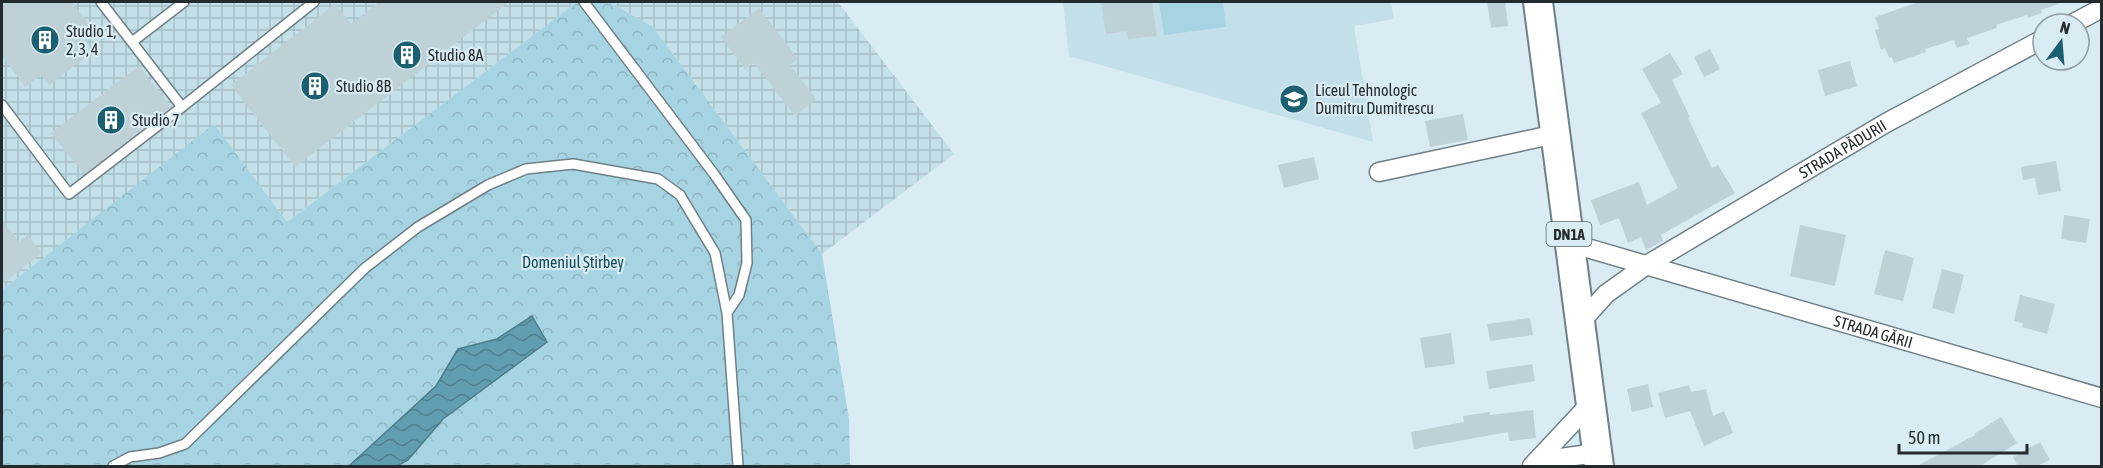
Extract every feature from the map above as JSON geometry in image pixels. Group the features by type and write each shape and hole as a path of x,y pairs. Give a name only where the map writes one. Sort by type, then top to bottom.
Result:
{"main road":[{"name":"DN1A","path":"1538,2 1598,460"}],"street":[{"name":"STRADA PĂDURII","path":"1579,324 1606,294 1645,266 1886,123 2031,45"},
{"path":"1379,172 1556,134"},
{"name":"STRADA GĂRII","path":"1570,243 2102,398"},
{"path":"1535,464 1590,404"},
{"path":"1535,464 1598,460"}],"lane":[{"path":"101,2 182,107"},
{"path":"132,42 184,2"},
{"path":"2,105 69,194 314,2"},
{"path":"584,2 746,220 747,263 739,295 727,313"},
{"path":"113,466 130,457 159,453 185,444 365,268 418,227 488,184 525,169 573,164 658,179 680,195 715,253 727,313 738,466"}],"shaded area":[{"path":"2,2 577,2 287,222 214,125 2,290"},
{"path":"609,2 838,2 954,154 822,254 653,27"},
{"name":"Liceul Tehnologic Dumitru Dumitrescu","path":"1063,2 1391,2 1394,19 1354,26 1373,142 1069,56"}],"green space":[{"name":"Domeniul Știrbey","path":"577,2 609,2 653,27 822,254 849,419 850,466 2,466 2,290 214,124 287,222"},
{"path":"1159,2 1223,2 1226,27 1164,35"}],"water":[{"path":"532,316 547,342 443,419 408,460 397,466 349,466 436,386 458,349 497,339"}],"building":[{"name":"Studio 1, 2, 3, 4","path":"2,2 72,2 97,34 81,47 87,56 49,85 41,75 25,87 2,56"},
{"name":"Studio 8B","path":"380,2 509,2 295,167 231,85 335,4 351,24"},
{"path":"1101,2 1152,2 1157,36 1128,39 1127,31 1106,34"},
{"path":"1487,2 1505,2 1508,26 1491,28"},
{"path":"1919,2 2059,2 2059,4 2041,10 2042,12 2031,12 2031,17 2028,18 2027,15 1996,25 1997,28 1967,38 1969,44 1957,48 1954,40 1925,49 1926,52 1894,63 1885,48 1881,50 1875,30 1879,29 1875,17"},
{"path":"759,8 798,59 790,65 816,99 795,116 754,63 745,69 721,37"},
{"path":"1710,49 1720,69 1704,77 1694,57"},
{"path":"1670,53 1683,74 1672,80 1690,117 1688,118 1712,168 1718,165 1735,193 1661,235 1663,241 1646,250 1641,237 1628,243 1619,218 1600,225 1591,200 1639,182 1647,205 1678,188 1641,113 1661,103 1642,69"},
{"path":"1850,61 1857,86 1825,96 1818,70"},
{"name":"Studio 7","path":"139,66 171,107 84,174 51,133"},
{"path":"1463,114 1468,140 1430,147 1425,121"},
{"path":"1314,157 1319,179 1284,188 1278,165"},
{"path":"2056,161 2061,191 2038,195 2035,178 2023,180 2021,167"},
{"path":"2064,215 2090,219 2086,243 2061,239"},
{"path":"2,219 19,242 28,235 42,253 2,284"},
{"path":"1800,225 1846,235 1835,286 1790,276"},
{"path":"1885,250 1914,258 1903,301 1874,294"},
{"path":"1942,269 1964,275 1954,314 1932,308"},
{"path":"2020,295 2055,304 2047,334 2022,327 2023,323 2014,321"},
{"path":"1530,318 1533,335 1490,341 1487,324"},
{"path":"1451,333 1455,364 1425,368 1420,338"},
{"path":"1532,364 1535,381 1489,389 1486,371"},
{"path":"1648,384 1653,407 1632,412 1627,389"},
{"path":"1689,385 1691,392 1706,389 1713,416 1724,411 1733,433 1704,446 1690,411 1665,418 1658,393"},
{"path":"1533,410 1536,438 1509,441 1508,432 1414,449 1411,432 1464,422 1463,416"},
{"path":"2001,417 2017,443 1980,466 1917,466 1975,435"},
{"path":"2040,442 2050,460 2037,466 2018,466 2013,457"}],"place":[{"name":"Studio 1, 2, 3, 4","path":"45,40"},
{"name":"Studio 8A","path":"407,55"},
{"name":"Studio 8B","path":"315,86"},
{"name":"Liceul Tehnologic Dumitru Dumitrescu","path":"1294,99"},
{"name":"Studio 7","path":"111,120"}]}
